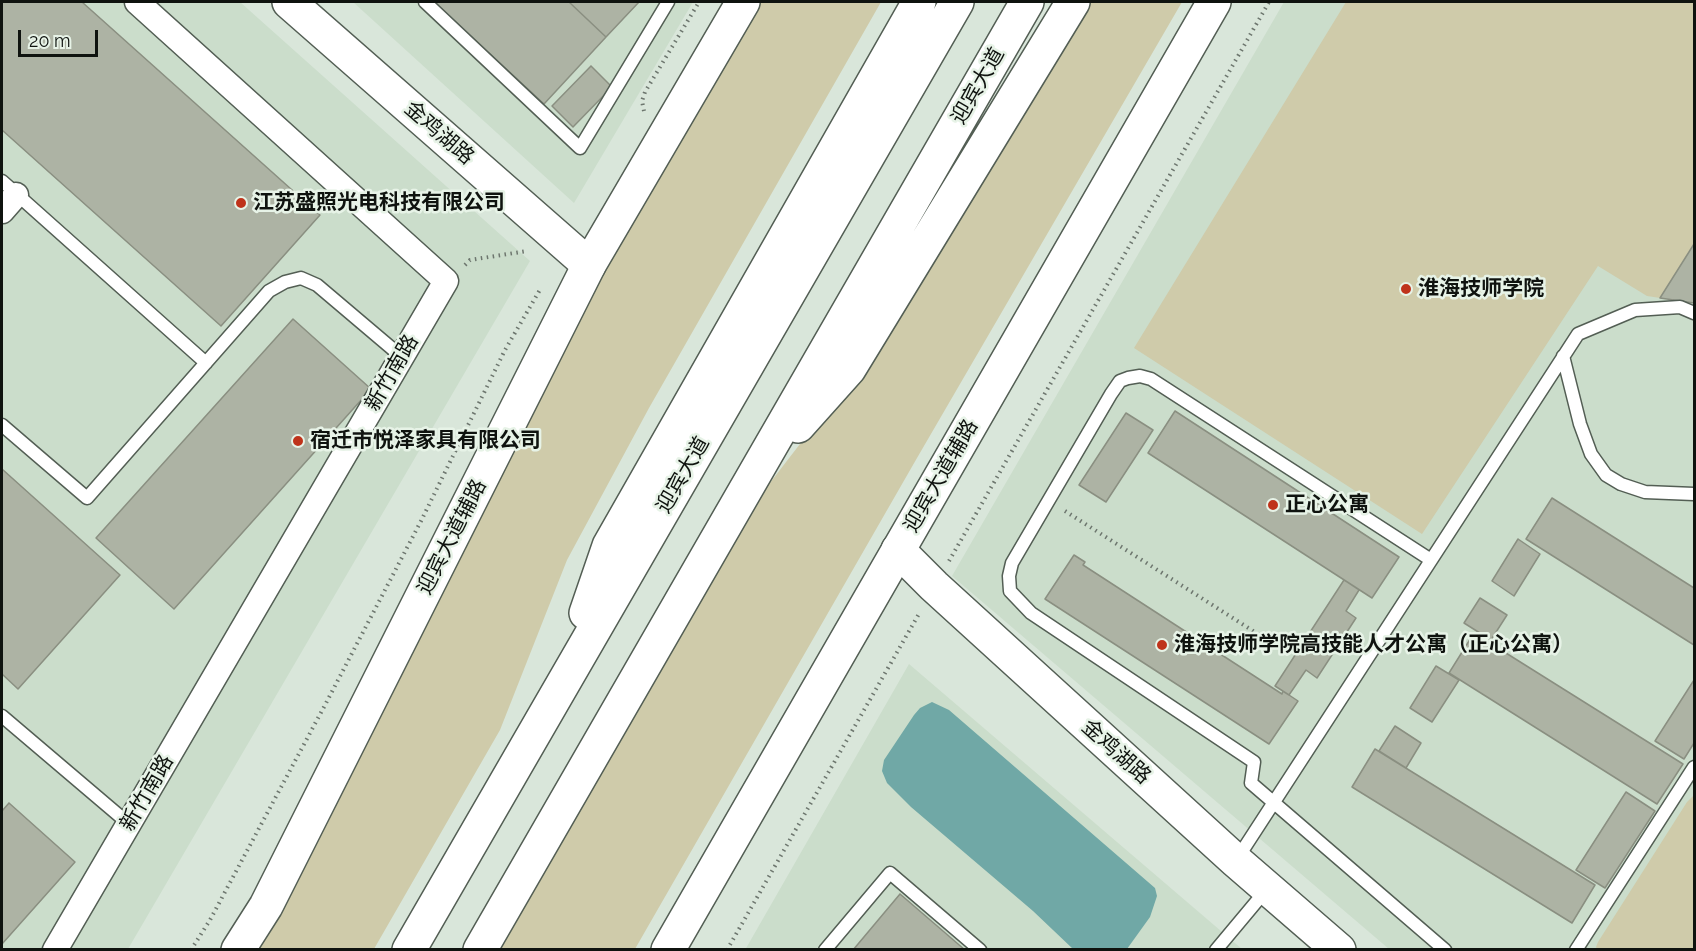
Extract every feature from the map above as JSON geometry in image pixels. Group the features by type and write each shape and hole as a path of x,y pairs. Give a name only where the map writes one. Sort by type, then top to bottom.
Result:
{"main road":[{"name":"金鸡湖路","path":"289,2 578,255"},
{"name":"迎宾大道辅路","path":"238,950 266,906 578,255 743,2"},
{"path":"560,688 609,546 919,2"},
{"name":"迎宾大道","path":"409,950 957,2"},
{"name":"迎宾大道","path":"480,950 1027,2"},
{"path":"754,474 849,369 1073,2"},
{"name":"迎宾大道辅路","path":"668,950 1214,2"},
{"name":"金鸡湖路","path":"898,550 934,586 1236,861 1339,950"}],"street":[{"path":"137,2 446,281"},
{"name":"新竹南路","path":"55,950 446,281"}],"lane":[{"path":"425,2 580,148 668,2"},
{"path":"6,196 206,363"},
{"path":"2,425 87,498 269,291 285,282 300,278 317,285 402,357"},
{"path":"1236,861 1578,334 1635,310 1680,308 1695,313"},
{"path":"1563,356 1580,424 1591,454 1606,475 1621,484 1645,492 1695,494"},
{"path":"1431,560 1152,380 1140,376 1120,381 1012,563 1009,576 1010,591 1031,613 1254,762 1251,783 1445,950"},
{"path":"2,716 129,824"},
{"path":"1576,950 1695,767"},
{"path":"825,950 890,873 980,950"},
{"path":"1216,950 1268,888"}],"path":[{"path":"645,117 642,100 645,92 699,2"},
{"path":"727,950 1269,2"},
{"path":"446,281 470,260 578,255"},
{"path":"191,950 210,920 314,725 421,521 505,350 544,283"},
{"path":"1048,500 1272,643"}],"shaded area":[{"path":"2,2 240,2 530,261 128,949 2,950"},
{"path":"353,2 693,2 574,203"},
{"path":"758,2 881,2 649,408 567,560 500,730 374,949 256,950 605,265"},
{"path":"1081,2 1182,2 635,949 498,950 759,497 844,387"},
{"name":"淮海技师学院","path":"1284,2 1694,2 1694,949 1389,949 952,576"},
{"path":"1346,2 1694,2 1694,303 1647,296 1598,266 1422,534 1134,348"},
{"path":"909,664 1242,949 745,950"},
{"path":"1694,795 1694,949 1597,949 1598,942 1687,802"}],"water":[{"path":"932,702 949,710 1155,888 1157,896 1150,917 1127,949 1073,949 1033,911 911,807 887,783 882,771 884,760 914,715 920,708"}],"building":[{"path":"2,2 82,2 320,215 221,326 2,130"},
{"path":"434,2 569,2 606,37 544,104"},
{"path":"569,2 639,2 606,37"},
{"path":"591,66 612,87 573,127 552,106"},
{"path":"1694,244 1694,303 1660,298"},
{"path":"293,319 371,389 174,609 96,538"},
{"name":"正心公寓","path":"1175,411 1399,557 1372,598 1148,453"},
{"path":"1126,413 1153,430 1106,502 1079,485"},
{"path":"2,469 120,575 18,689 2,674"},
{"path":"1552,498 1694,588 1694,645 1526,539"},
{"path":"1518,539 1540,554 1514,596 1492,581"},
{"name":"淮海技师学院高技能人才公寓（正心公寓）","path":"1074,555 1085,562 1083,565 1282,694 1283,691 1298,701 1269,744 1045,599"},
{"path":"1344,580 1359,590 1346,611 1356,618 1317,678 1306,670 1289,695 1275,686"},
{"path":"1480,598 1507,615 1491,640 1464,623"},
{"path":"1474,633 1683,764 1657,804 1449,673"},
{"path":"1436,666 1459,680 1432,722 1410,708"},
{"path":"1694,680 1694,743 1684,759 1655,741"},
{"path":"1395,726 1421,743 1406,768 1379,751"},
{"path":"1375,749 1595,885 1572,923 1352,787"},
{"path":"1626,792 1655,811 1605,888 1576,870"},
{"path":"9,803 75,862 2,944 2,811"},
{"path":"900,894 965,950 853,950"}],"place":[{"name":"江苏盛照光电科技有限公司","path":"241,203"},
{"name":"淮海技师学院","path":"1406,289"},
{"name":"宿迁市悦泽家具有限公司","path":"298,441"},
{"name":"正心公寓","path":"1273,505"},
{"name":"淮海技师学院高技能人才公寓（正心公寓）","path":"1162,645"}]}
